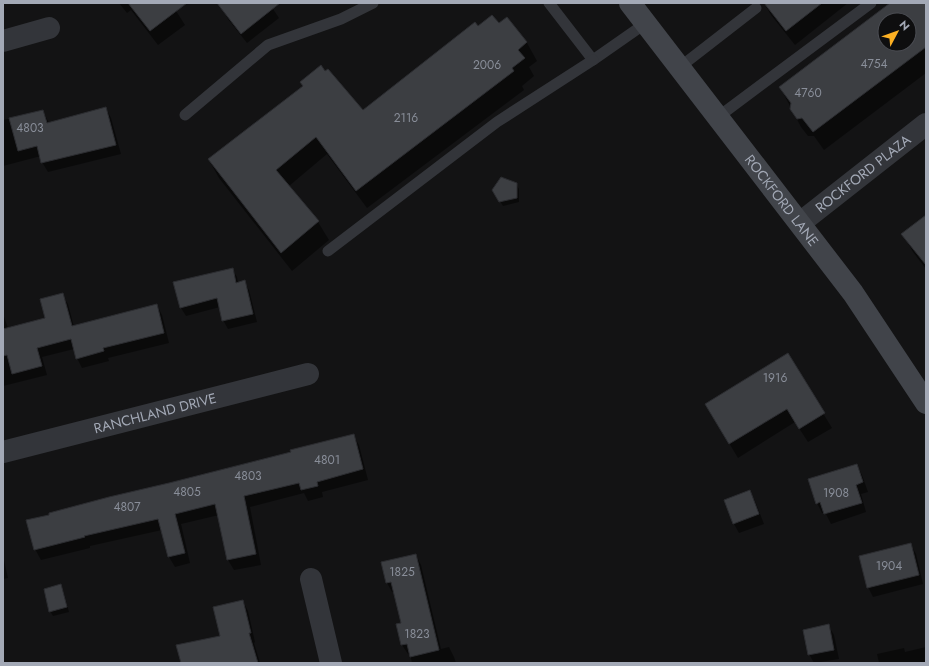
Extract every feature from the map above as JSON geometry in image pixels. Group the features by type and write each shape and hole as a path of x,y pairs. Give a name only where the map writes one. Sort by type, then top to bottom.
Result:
{"main road":[{"name":"ROCKFORD LANE","path":"630,3 853,293 923,392"}],"street":[{"path":"3,41 49,28"},
{"name":"ROCKFORD PLAZA","path":"800,224 926,124"},
{"name":"RANCHLAND DRIVE","path":"3,452 308,374"},
{"path":"311,579 332,663"}],"lane":[{"path":"185,115 268,45 341,19 373,3"},
{"path":"549,3 593,60"},
{"path":"718,117 871,3"},
{"path":"680,67 756,8"},
{"path":"328,251 497,122 646,24"}],"building":[{"path":"128,3 187,3 150,31"},
{"path":"217,3 280,3 241,34"},
{"path":"764,3 822,3 786,31"},
{"path":"890,3 926,3 926,47 813,132 802,118 797,119 790,109 791,103 779,87 877,13 877,52 917,52 917,12 878,12"},
{"path":"492,15 499,23 507,17 527,42 518,50 525,58 512,68 514,71 356,191 316,137 276,170 319,221 281,253 208,159 303,86 300,82 321,65 325,71 328,69 363,110 475,22 478,26"},
{"path":"106,107 116,145 41,163 37,146 18,151 9,118 43,110 47,123"},
{"path":"501,177 517,183 517,198 499,202 492,190"},
{"path":"926,215 926,265 901,234"},
{"path":"233,268 236,283 245,280 253,314 222,321 217,298 180,308 173,282"},
{"path":"63,293 72,326 157,304 164,333 103,348 104,351 76,359 71,339 37,348 42,366 12,374 7,355 3,356 3,329 45,318 40,299"},
{"path":"788,353 825,413 799,429 787,409 729,444 705,404"},
{"path":"354,434 363,469 317,482 318,486 301,490 299,483 244,496 256,554 227,560 215,504 175,514 185,553 168,557 158,519 84,536 85,537 34,550 26,520 49,515 49,513 109,497 291,452 290,450"},
{"path":"857,464 863,482 856,485 862,503 824,514 820,502 816,504 808,479"},
{"path":"750,490 759,514 733,524 724,500"},
{"path":"911,543 919,575 867,588 859,556"},
{"path":"416,554 439,650 410,657 407,644 401,645 396,624 401,623 391,582 386,583 381,562"},
{"path":"61,584 67,607 49,612 44,589"},
{"path":"243,600 251,633 249,633 258,663 181,663 176,645 220,636 213,607"},
{"path":"829,624 834,650 808,655 803,630"}]}
